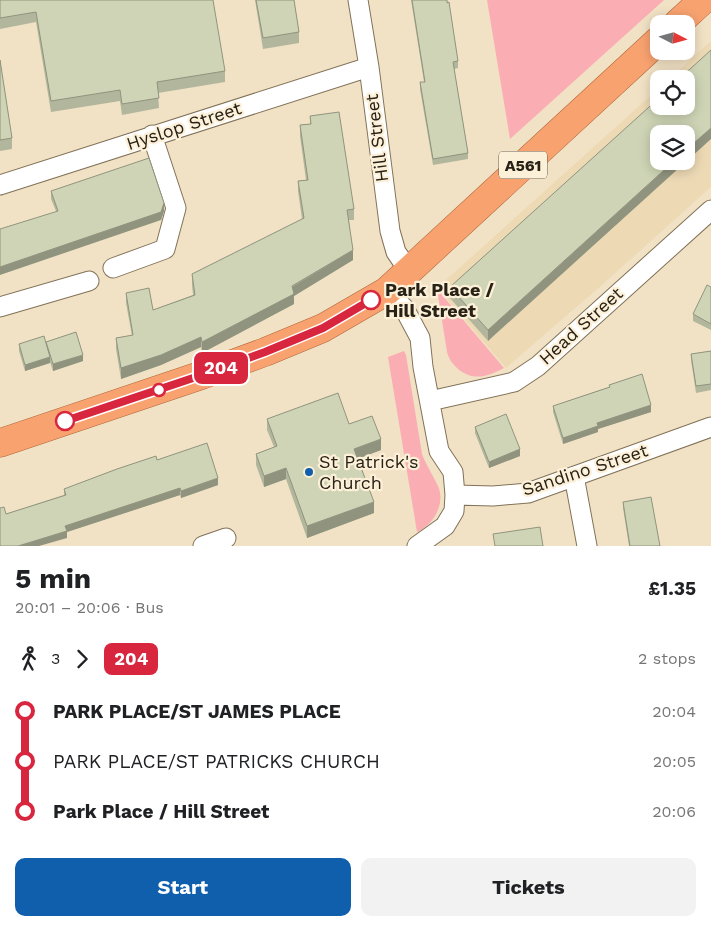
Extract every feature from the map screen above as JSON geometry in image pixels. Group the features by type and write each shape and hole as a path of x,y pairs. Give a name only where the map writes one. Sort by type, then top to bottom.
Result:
{"highway":[{"path":"687,15 703,0"},
{"name":"A561","path":"0,443 265,352 323,328 387,291 650,48"}],"street":[{"name":"Hill Street","path":"358,0 369,68 390,231 396,252 409,271"},
{"name":"Hyslop Street","path":"0,185 369,68"},
{"path":"113,268 165,249 176,208 152,136"},
{"name":"Head Street","path":"430,402 514,382 522,377 538,366 711,210"},
{"path":"0,306 89,281"},
{"path":"387,291 404,308 420,338 440,451 453,472 454,511 445,526 418,546"},
{"name":"Sandino Street","path":"455,495 493,496 528,493 711,427"},
{"path":"574,476 587,546"},
{"path":"203,546 226,538"}],"shaded area":[{"path":"487,0 664,0 510,139"},
{"path":"711,41 711,187 506,368 437,288 650,96 650,115 695,115 695,70 679,70 690,60 695,60 695,55"},
{"path":"437,289 504,368 476,377 464,373 453,364 447,352"},
{"path":"404,351 422,454 440,493 439,507 433,519 417,532 388,357"}],"building":[{"path":"0,0 213,0 225,71 157,82 159,98 122,104 120,90 51,101 36,12 0,18"},
{"path":"256,0 294,0 299,32 263,38"},
{"path":"412,0 447,0 447,3 449,2 458,61 453,62 468,153 433,159 420,82 425,82"},
{"path":"711,50 711,128 695,142 695,125 650,125 650,170 664,170 488,330 450,287 650,106 650,115 695,115 695,70 689,70"},
{"path":"0,60 12,138 0,140"},
{"path":"339,112 354,209 347,210 353,250 292,286 294,294 202,342 201,337 161,355 121,368 116,338 133,335 126,293 149,288 153,310 195,295 192,274 304,218 298,181 308,180 300,125 311,124 310,116"},
{"path":"149,158 164,203 161,212 0,267 0,229 58,211 51,191"},
{"path":"707,285 711,287 711,324 693,314"},
{"path":"76,332 83,355 53,364 46,342"},
{"path":"44,336 50,357 25,365 19,344"},
{"path":"711,351 711,384 696,386 691,354"},
{"path":"642,374 651,405 597,423 598,426 563,438 553,406"},
{"name":"St Patrick's Church","path":"338,393 349,424 372,416 381,439 354,449 374,502 307,526 286,468 264,476 256,454 277,446 267,419"},
{"path":"506,414 520,449 489,462 475,427"},
{"path":"207,443 218,478 181,491 180,488 65,526 67,531 18,546 0,546 0,508 4,507 6,514 66,495 64,489 117,469 156,456 157,460"},
{"path":"651,497 660,546 630,546 623,502"},
{"path":"540,527 543,546 495,546 493,534"}],"bus line":[{"name":"204","path":"65,421 265,352 323,328 371,300"}],"place":[{"name":"Park Place / Hill Street","path":"371,300"},
{"name":"St Patrick's Church","path":"309,472"}]}
